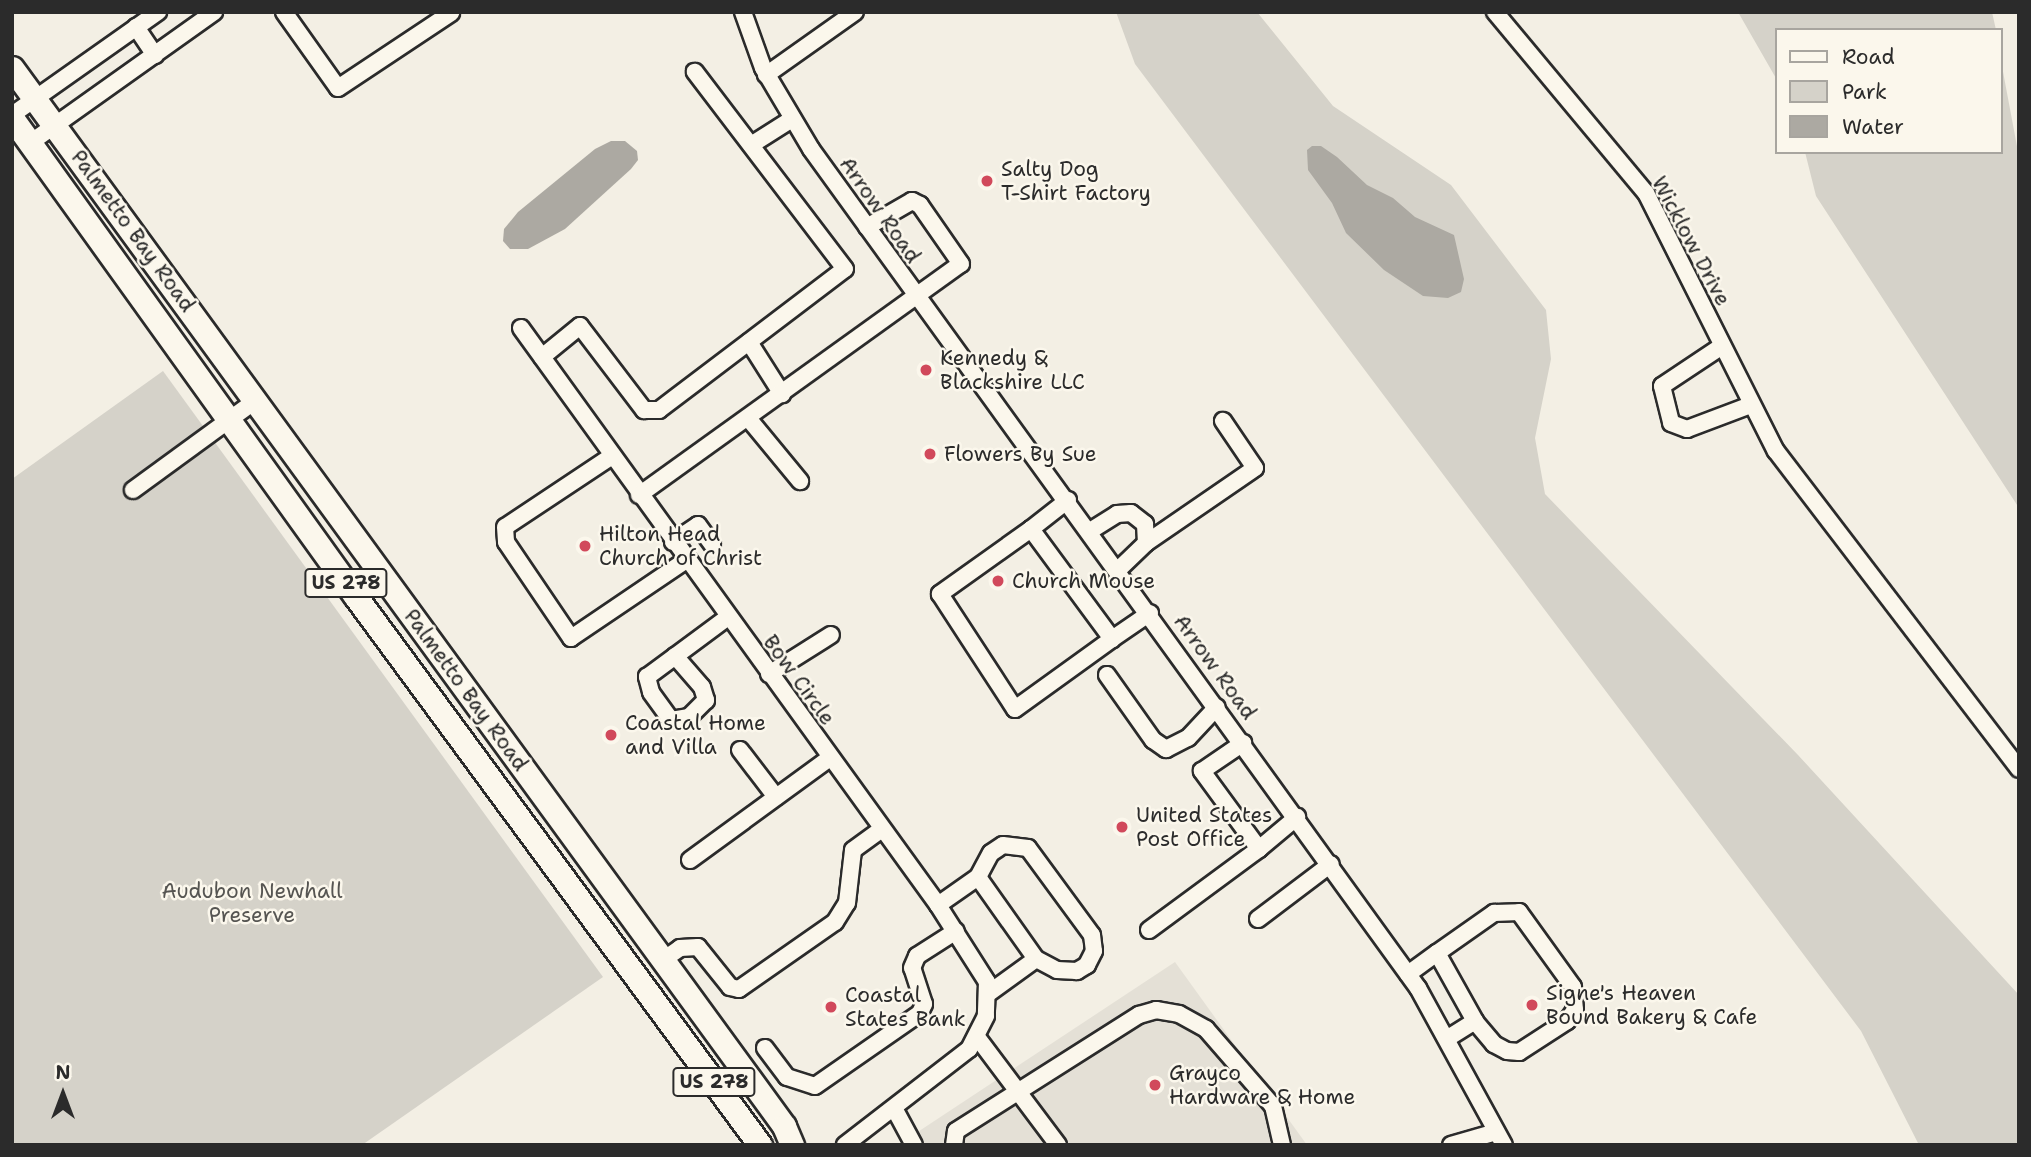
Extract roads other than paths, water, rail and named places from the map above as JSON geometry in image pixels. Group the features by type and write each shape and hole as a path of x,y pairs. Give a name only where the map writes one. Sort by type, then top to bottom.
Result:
{"highway":[{"name":"Palmetto Bay Road","path":"12,68 784,1126 792,1145"},
{"name":"Palmetto Bay Road","path":"12,117 228,418 760,1145"}],"street":[{"path":"12,117 158,12"},
{"path":"30,143 214,12"},
{"path":"284,12 338,88 451,13"},
{"name":"Arrow Road","path":"743,12 766,75 792,119 917,298 1068,500 1408,974 1448,1038 1500,1138"},
{"path":"766,75 855,12"},
{"name":"Wicklow Drive","path":"1495,12 1646,193 1776,451 2019,769"},
{"path":"136,27 155,55"},
{"path":"542,357 580,326 644,410 659,410 845,269 695,72"},
{"path":"751,145 792,119"},
{"path":"639,495 961,264 920,205 912,201 867,227"},
{"name":"Bow Circle","path":"521,328 881,830 938,905 982,969 989,993"},
{"path":"750,342 782,394"},
{"path":"1722,346 1662,386 1671,423 1688,429 1751,405"},
{"path":"133,491 228,418 255,401"},
{"path":"748,418 800,481"},
{"path":"1118,570 1146,543 1255,468 1223,421"},
{"path":"612,456 505,527 506,541 571,638 686,560"},
{"path":"1068,500 940,594 1016,709 1150,613"},
{"path":"1090,531 1117,514 1131,513 1145,524 1146,543"},
{"path":"673,542 698,525 712,544"},
{"path":"1031,529 1112,639"},
{"path":"675,656 728,617"},
{"path":"769,674 831,635"},
{"path":"1107,675 1153,740 1166,749 1188,738 1217,707"},
{"path":"1243,743 1202,771 1259,849"},
{"path":"740,750 776,797"},
{"path":"690,860 830,758"},
{"path":"1149,930 1259,849 1297,817"},
{"path":"663,960 680,948 698,947 730,987 740,989 835,922 847,903 853,850 881,830"},
{"path":"938,905 978,877 990,853 1003,845 1028,848 1092,935 1094,951 1077,971 1057,970 1036,959 978,877"},
{"path":"1258,919 1331,864"},
{"path":"1408,974 1437,953 1494,914 1519,912 1573,987 1575,1010 1567,1021 1520,1052 1494,1044 1475,1021 1437,953"},
{"path":"765,1048 787,1077 814,1086 920,1013 921,990 912,968 917,956 956,931"},
{"path":"845,1145 960,1058 977,1037 989,993 1036,959"},
{"path":"954,1145 956,1131 1139,1015 1156,1010 1179,1014 1206,1029 1273,1106 1282,1145"},
{"path":"1448,1038 1475,1021"},
{"path":"977,1037 1058,1145"},
{"path":"894,1108 914,1145"},
{"path":"1451,1145 1500,1138"}],"water":[{"path":"611,141 625,141 637,151 638,160 631,169 565,229 528,249 510,249 503,241 504,229 518,212 595,149"},
{"path":"1312,146 1321,146 1337,157 1367,185 1393,198 1415,217 1454,235 1464,279 1461,292 1448,298 1423,296 1384,270 1346,233 1332,203 1308,170 1307,150"}],"place":[{"name":"Salty Dog T-Shirt Factory","path":"987,181"},
{"name":"Kennedy & Blackshire LLC","path":"926,370"},
{"name":"Flowers By Sue","path":"930,454"},
{"name":"Hilton Head Church of Christ","path":"585,546"},
{"name":"Church Mouse","path":"998,581"},
{"name":"Coastal Home and Villa","path":"611,735"},
{"name":"United States Post Office","path":"1122,827"},
{"name":"Signe's Heaven Bound Bakery & Cafe","path":"1532,1005"},
{"name":"Coastal States Bank","path":"831,1007"},
{"name":"Grayco Hardware & Home","path":"1155,1085"}],"park label":[{"name":"Audubon Newhall Preserve","path":"252,903"}]}
